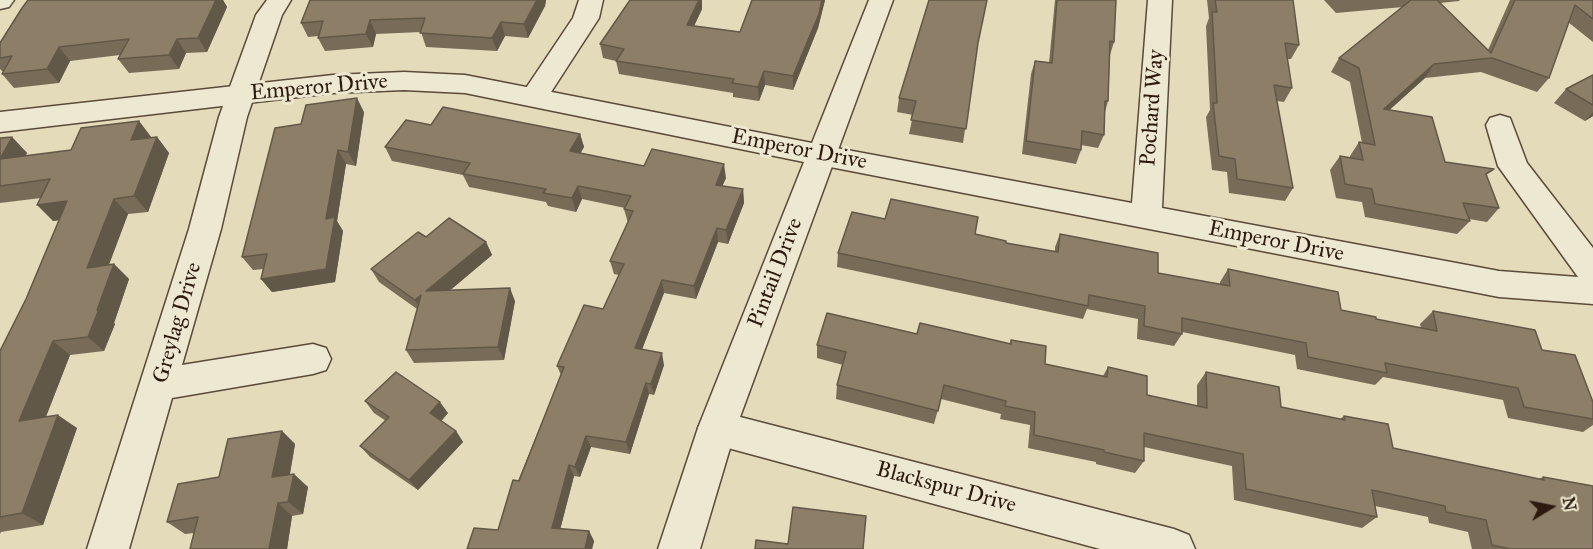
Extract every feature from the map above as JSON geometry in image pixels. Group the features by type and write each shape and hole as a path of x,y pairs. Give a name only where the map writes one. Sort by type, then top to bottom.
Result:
{"street":[{"name":"Greylag Drive","path":"108,549 160,384 205,229 223,150 240,95 265,26 279,0"},
{"path":"534,97 586,18 591,0"},
{"name":"Pintail Drive","path":"679,549 717,428 880,0"},
{"name":"Pochard Way","path":"1146,217 1160,0"},
{"name":"Emperor Drive","path":"0,122 333,84 404,81 465,84 820,155 1499,284 1593,291"},
{"path":"1500,125 1513,166 1593,272"},
{"path":"160,384 314,359"},
{"name":"Blackspur Drive","path":"717,428 1174,549"}],"building":[{"path":"28,0 216,0 198,38 177,39 169,55 118,59 129,39 59,47 47,69 2,74 12,56 0,58 0,43"},
{"path":"310,0 537,0 524,24 501,22 492,38 420,33 425,18 370,20 366,34 318,38 323,21 301,23"},
{"path":"630,0 699,0 687,25 740,32 752,0 822,0 819,14 793,76 764,71 758,87 732,83 734,79 616,61 624,49 600,44"},
{"path":"929,0 987,0 978,43 966,129 911,120 916,101 899,98"},
{"path":"1057,0 1116,0 1114,42 1110,41 1108,101 1105,101 1104,135 1082,131 1081,150 1026,141 1035,61 1052,63"},
{"path":"1215,0 1293,0 1299,45 1285,43 1292,88 1274,85 1293,188 1237,179 1235,159 1219,156 1213,103 1217,103 1212,12 1217,12"},
{"path":"1411,0 1437,0 1491,53 1515,0 1593,0 1593,19 1575,5 1549,78 1492,58 1434,64 1384,109 1432,117 1445,162 1494,169 1486,174 1499,208 1463,203 1470,221 1375,204 1372,189 1345,184 1340,156 1363,160 1359,142 1375,145 1359,68 1339,58"},
{"path":"1593,75 1593,105 1566,89"},
{"path":"357,98 348,152 338,150 326,219 335,217 326,269 261,279 267,254 242,257 275,128 301,124 306,105"},
{"path":"443,107 580,134 570,151 644,166 652,149 724,164 716,185 743,189 726,230 717,228 694,286 662,280 635,348 662,353 651,384 646,383 626,442 586,436 575,467 569,465 552,528 589,531 585,549 467,549 474,528 498,530 513,480 519,481 564,367 557,366 584,305 603,309 624,264 610,261 633,211 624,209 631,196 578,186 572,198 543,193 546,189 463,174 470,163 385,147 406,120 431,125"},
{"path":"139,121 131,140 157,137 134,196 114,199 87,268 114,264 97,310 99,309 88,337 53,341 19,421 58,415 22,513 0,517 0,351 26,299 67,201 37,205 50,179 0,186 0,159 71,150 81,128"},
{"path":"12,137 0,159 0,138"},
{"path":"891,199 978,217 975,234 1006,241 1006,243 1058,252 1060,234 1158,253 1158,273 1230,286 1228,269 1338,292 1341,310 1376,317 1376,319 1437,331 1433,311 1535,330 1542,350 1575,355 1593,402 1593,419 1524,407 1518,388 1385,363 1387,373 1308,357 1306,343 1182,318 1182,334 1144,326 1145,306 1089,295 1088,306 838,253 852,212 885,219"},
{"path":"449,218 486,242 426,291 510,288 498,347 406,350 421,295 415,300 371,269 418,232 426,237"},
{"path":"827,313 917,334 920,323 1011,344 1011,340 1046,346 1045,364 1107,377 1108,367 1147,376 1147,395 1207,408 1206,372 1279,387 1281,407 1345,420 1344,416 1388,424 1393,448 1544,480 1543,477 1593,486 1593,549 1510,549 1492,545 1486,520 1446,512 1445,506 1372,490 1377,517 1246,489 1243,454 1144,433 1144,461 1104,452 1104,450 1034,435 1035,412 1005,406 1006,401 944,385 938,411 837,385 846,352 817,345"},
{"path":"396,372 440,402 430,413 456,431 409,480 360,446 389,417 365,401"},
{"path":"282,431 272,477 294,474 288,502 278,503 269,549 190,549 198,517 167,522 178,484 219,477 228,439"},
{"path":"793,507 866,516 863,549 755,549 756,540 788,544"}]}
